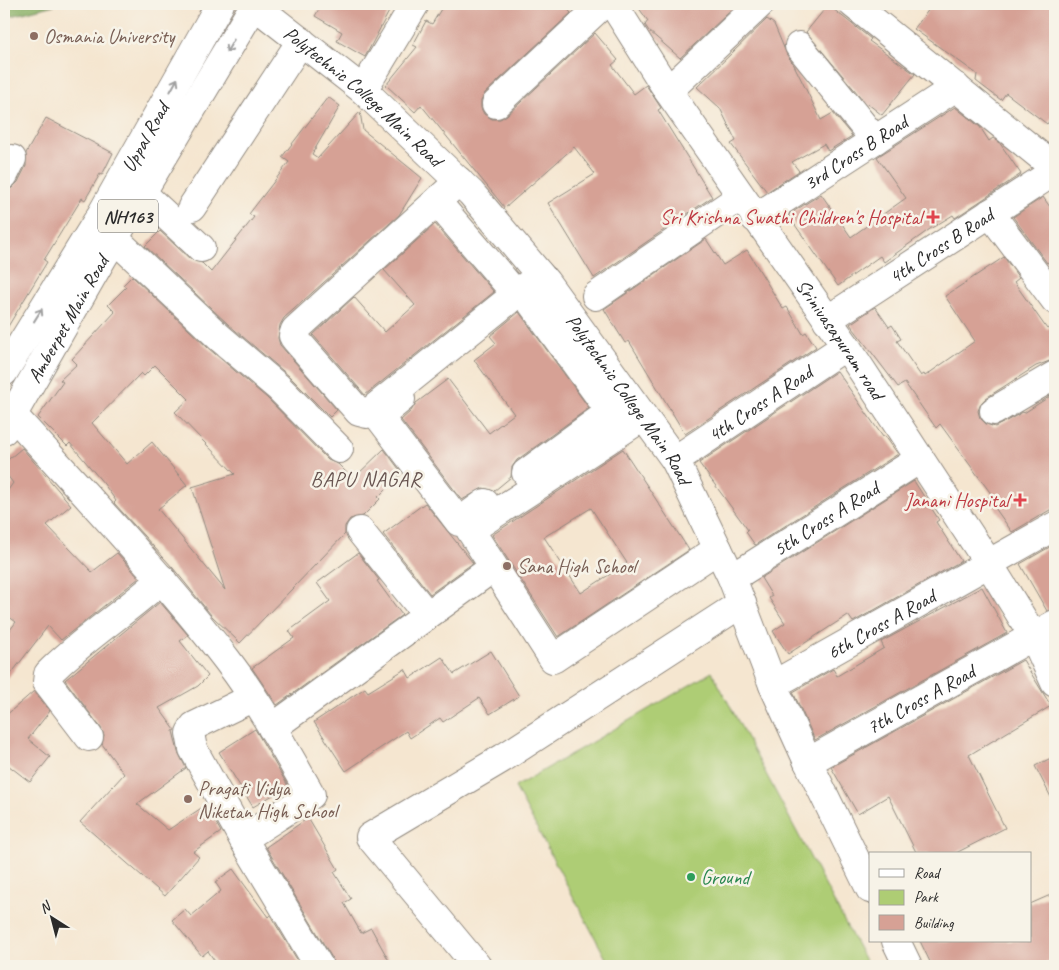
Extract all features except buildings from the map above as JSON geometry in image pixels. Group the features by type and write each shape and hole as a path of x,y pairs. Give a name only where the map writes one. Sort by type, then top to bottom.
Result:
{"main road":[{"name":"Uppal Road","path":"4,372 11,344 102,213 220,4"},
{"name":"Polytechnic College Main Road","path":"254,4 363,90 459,181 532,287 628,409 675,460 732,578 773,685 869,887"},
{"name":"Amberpet Main Road","path":"7,418 254,4"},
{"path":"363,90 416,4"},
{"path":"496,104 603,4"},
{"name":"Srinivasapuram road","path":"614,4 668,92 846,346 990,564 1045,631 1055,682"},
{"path":"668,92 760,4"},
{"path":"852,4 1055,169"},
{"path":"192,207 301,41"},
{"path":"799,46 875,140"},
{"name":"3rd Cross B Road","path":"596,296 748,208 875,140 956,87"},
{"name":"4th Cross B Road","path":"827,320 1055,169"},
{"path":"459,181 295,330 293,336 359,412 367,414 532,287"},
{"path":"142,193 201,248"},
{"path":"436,202 532,287"},
{"path":"990,213 1055,300"},
{"path":"114,238 219,337 278,387 339,450"},
{"path":"532,287 379,417 459,522 628,409"},
{"name":"4th Cross A Road","path":"675,460 846,346"},
{"path":"994,411 1055,375"},
{"path":"628,409 470,530 554,659 718,549"},
{"path":"7,418 162,579 228,662 272,728 311,795 243,839"},
{"name":"5th Cross A Road","path":"732,578 920,459"},
{"path":"990,564 1055,526"},
{"path":"360,531 427,615"},
{"name":"6th Cross A Road","path":"773,685 990,564"},
{"path":"272,728 483,576"},
{"path":"88,737 47,682 48,674 89,637 131,607 162,579"},
{"path":"477,966 370,837 503,758 742,603"},
{"name":"7th Cross A Road","path":"808,762 1045,631"},
{"path":"252,698 194,726 190,733 193,749 243,839 319,966"},
{"path":"896,942 908,966"}],"green space":[{"path":"4,4 58,4 4,18"},
{"name":"Ground","path":"712,672 868,966 610,966 515,787"}],"place":[{"name":"Osmania University","path":"34,36"},
{"name":"Sri Krishna Swathi Children's Hospital","path":"933,217"},
{"name":"Janani Hospital","path":"1020,500"},
{"name":"Sana High School","path":"507,566"},
{"name":"Pragati Vidya Niketan High School","path":"188,799"},
{"name":"Ground","path":"691,877"}],"district":[{"name":"BAPU NAGAR","path":"366,479"}]}
